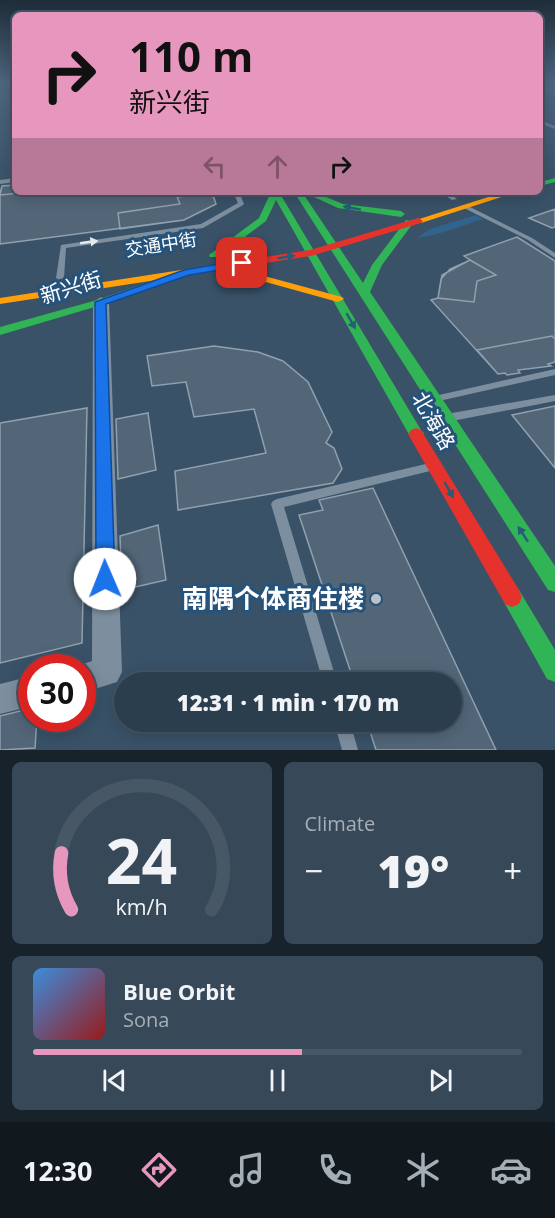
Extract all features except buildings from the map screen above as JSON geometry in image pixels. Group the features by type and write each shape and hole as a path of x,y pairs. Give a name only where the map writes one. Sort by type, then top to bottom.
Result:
{"main road":[{"path":"274,195 263,219 217,261 338,299"},
{"name":"北海路","path":"277,195 555,671"},
{"name":"北海路","path":"300,195 555,583"},
{"path":"312,195 323,201 350,209 405,218 377,265 364,293"},
{"path":"454,199 488,195"},
{"name":"交通中街","path":"0,287 217,261 308,247 405,218 454,199"},
{"name":"交通中街","path":"0,301 188,272 217,261"},
{"name":"新兴街","path":"0,331 100,302 188,272"}],"street":[{"path":"96,675 107,672 100,302"},
{"path":"0,699 18,694"}],"lane":[{"path":"60,278 63,246 203,226 241,204 237,195"},
{"path":"454,199 530,239 555,256"},
{"path":"434,399 555,372"},
{"path":"447,418 555,398"},
{"path":"327,672 277,504 435,465"},
{"path":"345,732 350,750"}],"shaded area":[{"path":"476,215 483,219 440,233 418,237 430,229"}],"traffic: fast":[{"path":"543,183 555,180"},
{"path":"214,255 263,219 274,195"},
{"path":"277,195 416,434"},
{"path":"300,195 555,583"},
{"path":"314,195 341,206 401,214"},
{"path":"364,293 377,265 409,222"},
{"path":"0,331 101,302 183,273"},
{"path":"512,597 555,671"}],"traffic: slow":[{"path":"418,221 503,195"},
{"path":"0,301 233,265"},
{"path":"227,269 338,299"}],"traffic: jam":[{"path":"233,265 311,253 418,221"},
{"path":"416,434 512,597"}],"place":[{"name":"南隅个体商住楼","path":"376,599"}],"route":[{"path":"105,579 100,302 188,272 242,263"}]}
